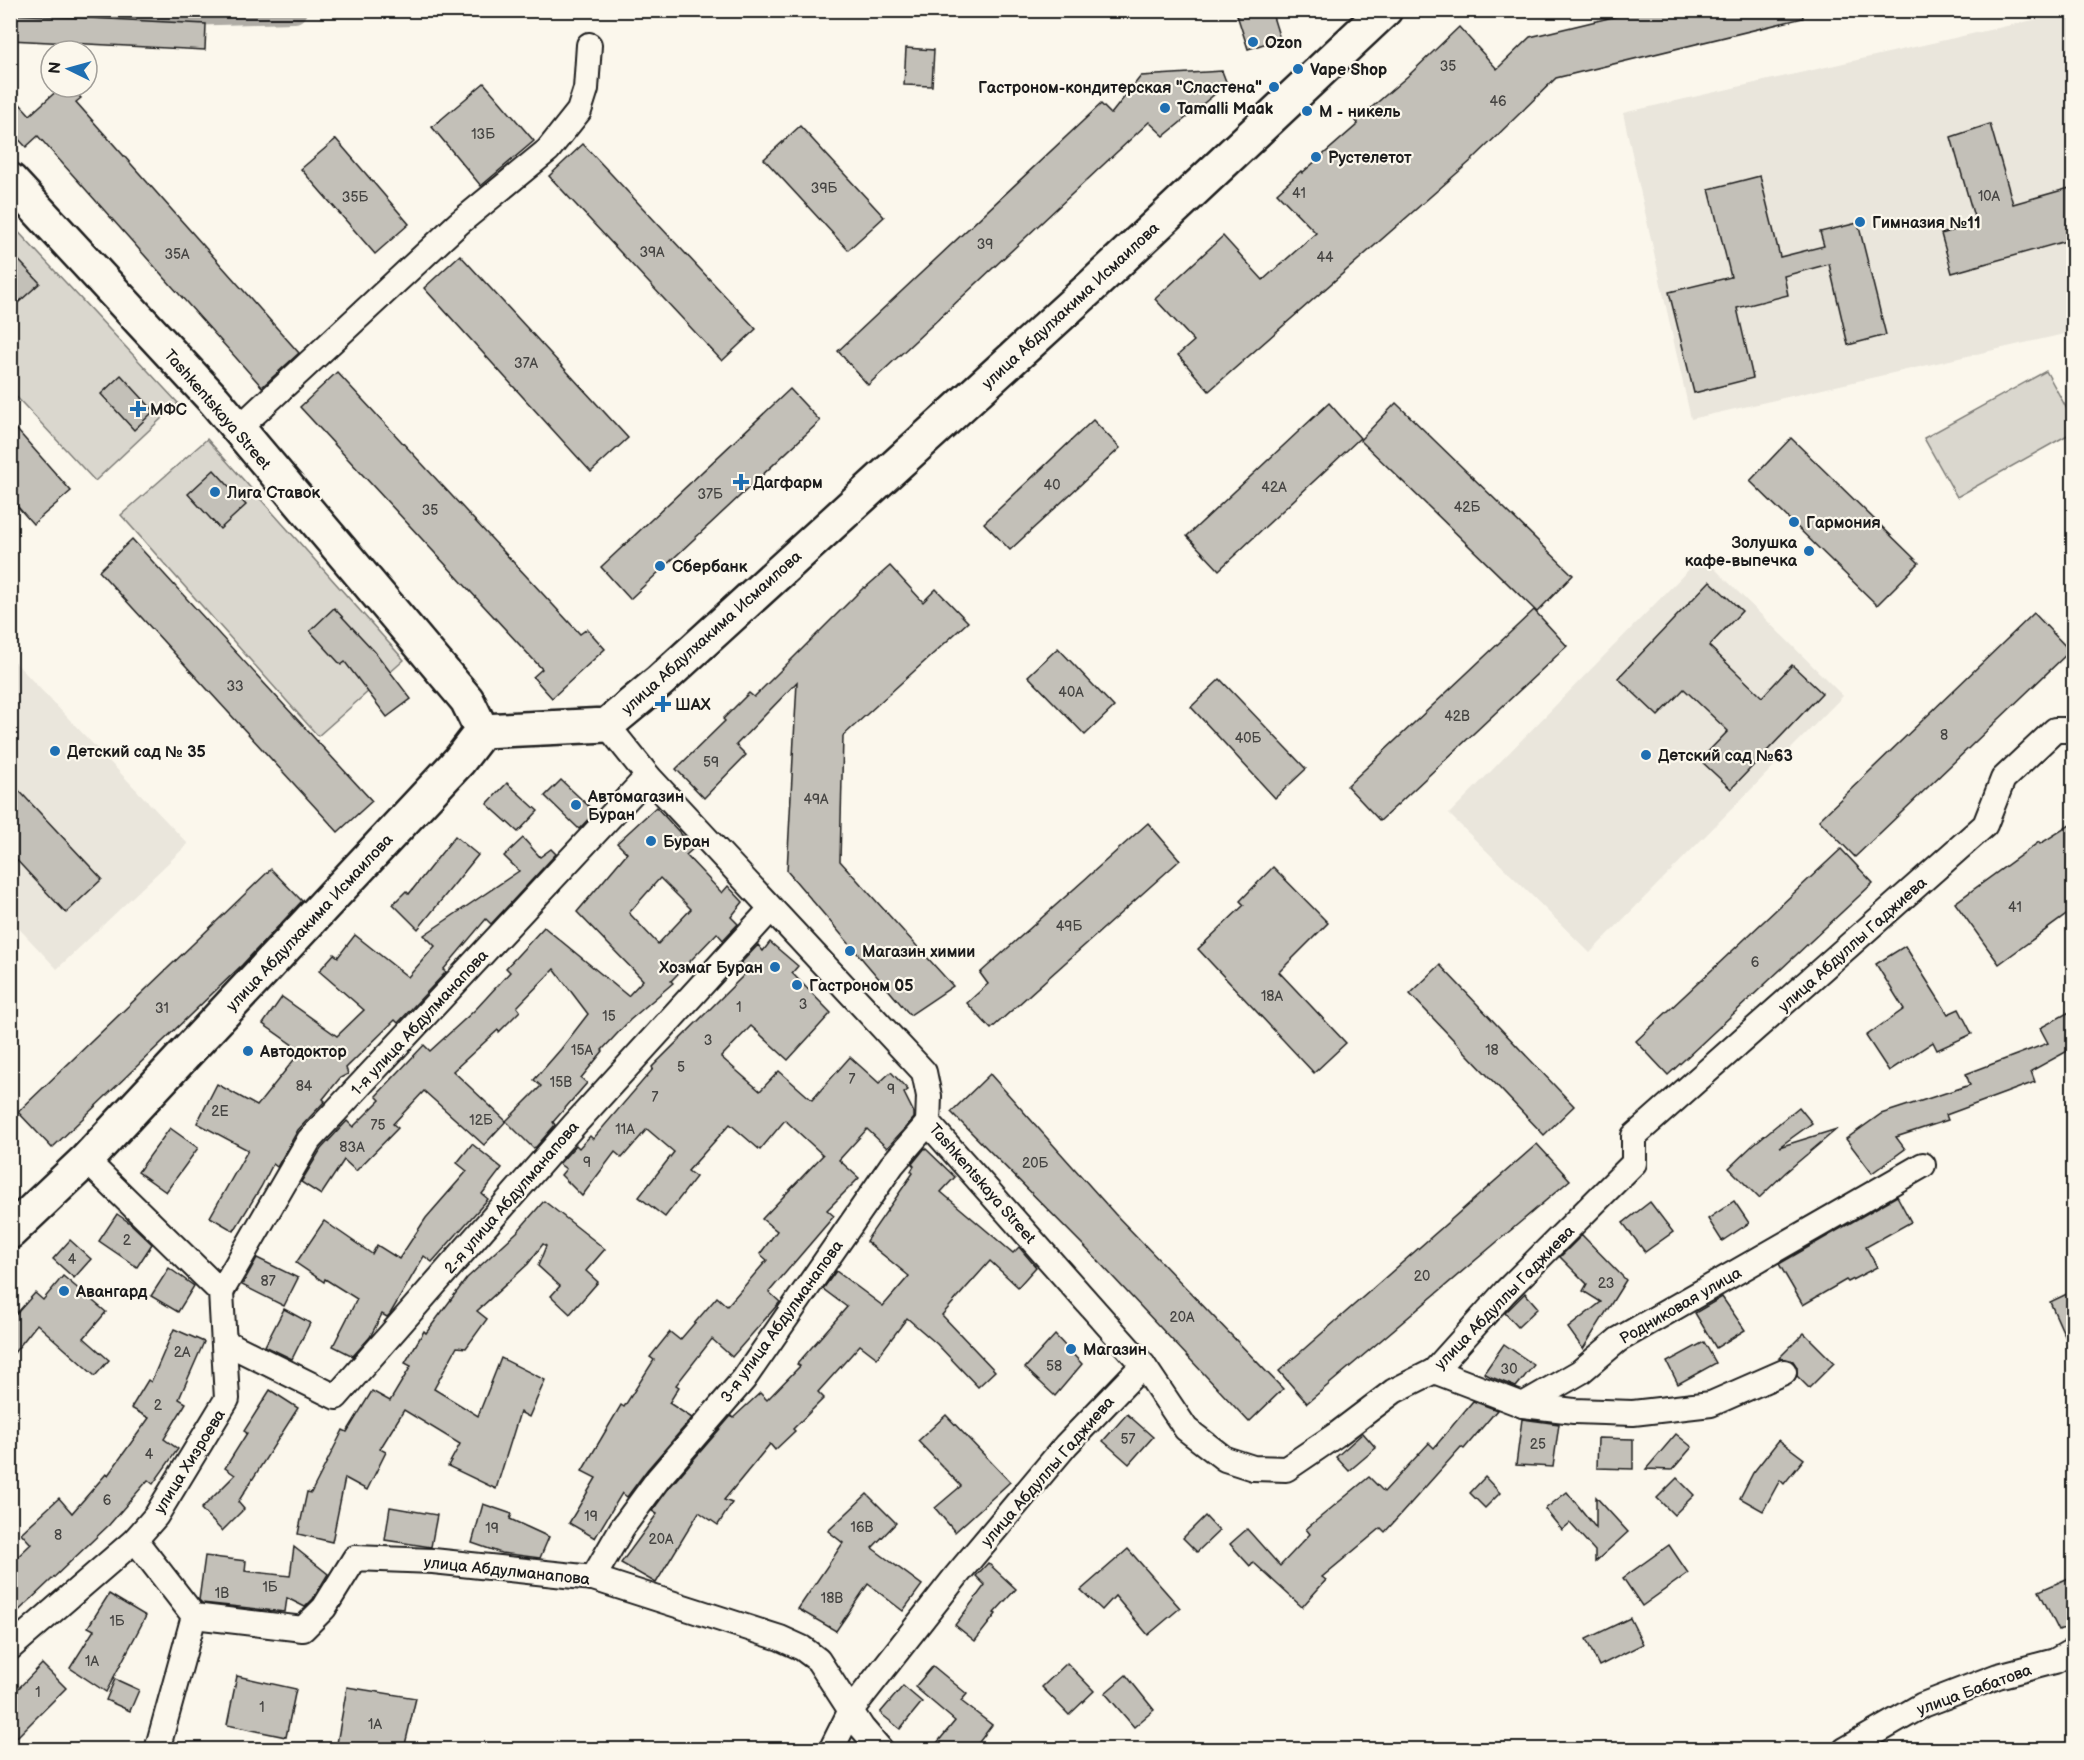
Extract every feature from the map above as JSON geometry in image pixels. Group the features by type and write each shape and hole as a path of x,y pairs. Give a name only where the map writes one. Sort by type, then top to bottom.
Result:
{"main road":[{"name":"улица Абдулхакима Исмаилова","path":"10,1232 86,1160 459,761 482,731 607,725 660,681 1090,287 1385,10"},
{"name":"Tashkentskaya Street","path":"10,180 214,400 467,700 482,731"}],"street":[{"path":"237,430 459,224 548,150 579,111 586,89 588,45"},
{"name":"Tashkentskaya Street","path":"607,725 648,776 924,1072 929,1096 928,1123 1143,1365"},
{"name":"улица Абдуллы Гаджиева","path":"831,1749 851,1710 957,1575 1066,1445 1143,1365 1186,1428 1208,1447 1225,1459 1253,1468 1286,1470 1336,1436 1394,1391 1434,1371 1504,1292 1634,1164 1634,1136 1985,825 2003,779 2055,730 2073,730"},
{"name":"1-я улица Абдулманапова","path":"221,1292 309,1140 648,776"},
{"name":"2-я улица Абдулманапова","path":"225,1342 336,1397 574,1125 771,909"},
{"name":"3-я улица Абдулманапова","path":"593,1578 622,1528 658,1479 744,1379 892,1165 928,1123"},
{"path":"86,1160 221,1292"},
{"name":"Родниковая улица","path":"1523,1405 1580,1372 1618,1340 1923,1165"},
{"name":"улица Хизроева","path":"10,1648 135,1540 156,1516 227,1399 221,1292"},
{"path":"1434,1371 1523,1405 1574,1411 1633,1413 1711,1404 1784,1372"},
{"path":"135,1540 194,1616 157,1749"},
{"name":"улица Абдулманапова","path":"194,1616 303,1629 324,1608 355,1558 432,1561 593,1578 780,1638 802,1648 818,1660 862,1728 881,1749"},
{"name":"улица Бабатова","path":"1845,1749 1923,1705 1998,1677 2067,1657"}],"shaded area":[{"name":"Гимназия №11","path":"2073,11 2073,332 1691,419 1623,113"},
{"path":"11,224 178,403 95,481 11,391"},
{"path":"2046,371 2073,420 2073,432 1957,497 1924,438"},
{"path":"207,439 404,660 318,736 121,515"},
{"name":"Детский сад №63","path":"1702,556 1843,696 1590,953 1449,814"},
{"name":"Детский сад № 35","path":"10,657 188,844 57,969 11,920"}],"building":[{"path":"1250,10 1271,10 1280,39 1248,49 1237,15"},
{"path":"1642,10 1802,10 1803,18 1556,78 1472,160 1209,391 1178,355 1194,341 1155,299 1223,236 1263,280 1316,233 1277,193 1358,124 1356,121 1459,27 1497,69 1530,37"},
{"path":"10,14 206,24 205,50 99,45 99,39 39,39 39,41 10,40"},
{"path":"906,48 934,50 932,86 904,85"},
{"path":"1222,71 1227,84 1164,136 1149,122 868,385 838,351 1101,104 1111,114 1141,76"},
{"path":"484,83 534,141 481,186 432,127"},
{"path":"10,93 30,115 48,99 80,99 76,102 299,353 262,387 38,136 26,147 10,130"},
{"path":"1990,124 2013,204 2073,187 2073,239 1952,273 1941,234 1976,224 1951,137"},
{"path":"800,126 884,217 848,250 764,159"},
{"path":"336,139 409,224 375,254 301,169"},
{"path":"583,144 756,329 722,361 549,176"},
{"path":"1760,176 1780,257 1824,246 1820,232 1858,223 1886,335 1848,345 1829,264 1784,276 1788,295 1737,308 1753,378 1694,393 1669,292 1731,277 1709,189"},
{"path":"10,251 40,283 10,310"},
{"path":"460,255 628,438 591,472 424,288"},
{"path":"337,372 580,634 587,629 605,649 552,698 533,677 542,669 300,407"},
{"path":"121,375 154,411 134,430 101,394"},
{"path":"790,389 820,421 630,599 601,567"},
{"path":"1329,403 1360,438 1219,570 1187,536"},
{"path":"1396,403 1573,575 1537,612 1360,440"},
{"path":"1093,420 1120,448 1010,550 984,523"},
{"path":"10,422 71,491 33,524 10,498"},
{"path":"1791,438 1919,563 1877,605 1750,481"},
{"path":"214,470 246,505 220,529 188,494"},
{"path":"132,539 372,801 338,832 99,571"},
{"path":"890,566 923,602 936,589 968,622 843,736 840,861 953,986 910,1015 787,871 797,682 736,745 746,755 704,798 676,769 725,721 723,719 749,693 754,697 864,587"},
{"path":"1710,581 1742,611 1709,646 1762,697 1792,665 1822,693 1731,789 1700,760 1728,731 1684,689 1658,716 1618,678"},
{"path":"334,608 375,652 411,699 387,717 345,662 341,665 310,631"},
{"path":"1534,610 1567,646 1380,821 1347,786"},
{"path":"2034,613 2070,651 1855,857 1819,820"},
{"path":"1058,648 1114,707 1085,735 1028,676"},
{"path":"1220,679 1306,769 1275,798 1191,707"},
{"path":"561,780 595,812 579,829 545,796"},
{"path":"10,781 102,879 66,913 10,853"},
{"path":"507,783 538,811 518,832 487,804"},
{"path":"656,807 694,848 686,855 722,893 728,886 743,902 731,917 738,924 723,940 717,933 671,981 673,983 630,1020 602,1050 581,1078 587,1083 553,1122 555,1125 536,1147 533,1148 506,1121 484,1145 424,1091 393,1124 398,1128 356,1171 344,1160 321,1195 301,1182 321,1149 347,1121 353,1127 380,1100 376,1096 424,1045 430,1051 476,1009 510,972 506,968 544,927 628,996 643,980 577,912 627,853 617,843","holes":["660,878 691,909 658,944 629,913","554,969 588,1014 534,1080 541,1086 506,1121 453,1071 520,1011 517,1007"]},
{"path":"1148,823 1180,860 991,1029 967,1003 988,984 980,973"},
{"path":"2073,823 2073,910 1999,964 1955,903 2039,842 2040,844"},
{"path":"455,836 478,855 418,929 393,904 406,891 409,894"},
{"path":"523,838 540,857 551,849 556,854 491,924 486,919 443,970 446,972 398,1023 395,1020 346,1068 348,1074 340,1078 323,1099 325,1101 298,1130 277,1167 273,1164 234,1231 210,1217 248,1150 197,1123 217,1084 257,1106 301,1051 263,1024 282,997 337,1036 364,1010 319,971 334,954 338,957 355,935 408,977 435,946 424,935 519,871 504,856"},
{"path":"1841,849 1873,883 1668,1075 1636,1041"},
{"path":"1273,867 1328,923 1279,972 1346,1043 1314,1073 1198,949 1244,905 1240,901"},
{"path":"271,869 302,901 242,965 52,1148 18,1112"},
{"path":"770,942 798,966 792,973 831,1013 788,1060 751,1026 721,1057 760,1091 779,1071 812,1100 850,1057 879,1083 891,1072 908,1090 904,1093 914,1113 914,1118 887,1148 867,1129 839,1160 859,1178 827,1210 834,1216 769,1292 780,1302 732,1357 712,1339 676,1385 679,1387 669,1403 692,1418 627,1497 622,1493 595,1538 569,1523 596,1478 582,1471 621,1405 624,1407 654,1360 650,1357 670,1332 680,1340 717,1297 727,1306 767,1260 760,1254 777,1231 762,1219 823,1155 785,1120 760,1150 730,1124 688,1171 696,1177 665,1217 639,1197 674,1152 647,1129 622,1158 615,1152 582,1196 561,1175 566,1169 559,1164 576,1145 579,1148 590,1136 593,1139 653,1069 652,1067 744,975 747,970 741,963 758,945 763,951"},
{"path":"1905,946 1948,1014 1959,1009 1972,1034 1937,1050 1933,1042 1889,1071 1866,1036 1904,1009 1876,964"},
{"path":"1440,965 1574,1106 1544,1135 1410,994"},
{"path":"2073,1010 2073,1048 2031,1071 2035,1082 1946,1115 1948,1120 1896,1137 1905,1149 1872,1173 1846,1139 1881,1114 1970,1085 1966,1074 2048,1043 2040,1028"},
{"path":"990,1074 1115,1214 1283,1389 1249,1422 1083,1245 951,1112"},
{"path":"1799,1107 1812,1123 1779,1147 1837,1129 1759,1198 1729,1168"},
{"path":"170,1128 198,1148 166,1192 138,1172"},
{"path":"472,1144 502,1168 482,1194 488,1199 432,1262 424,1256 390,1314 387,1317 382,1314 370,1337 353,1356 333,1346 357,1299 325,1279 324,1282 296,1263 324,1221 372,1254 377,1245 399,1259 426,1218 467,1171 457,1163"},
{"path":"1537,1144 1570,1180 1307,1403 1279,1371"},
{"path":"925,1148 955,1177 941,1192 1013,1253 1019,1247 1036,1267 1018,1287 990,1261 942,1315 995,1371 978,1387 937,1344 907,1318 877,1358 860,1345 818,1392 824,1398 775,1450 770,1444 724,1500 732,1503 718,1525 699,1512 656,1583 621,1563 657,1514 652,1511 669,1488 731,1416 733,1418 760,1393 767,1400 800,1366 797,1364 847,1307 823,1289 836,1271 883,1306 909,1276 866,1241 913,1173 912,1164"},
{"path":"1897,1196 1911,1222 1866,1247 1877,1267 1848,1282 1846,1280 1803,1305 1779,1264"},
{"path":"544,1201 605,1249 586,1271 598,1282 570,1314 551,1296 560,1286 538,1266 546,1246 543,1244 528,1264 477,1311 487,1319 466,1348 457,1347 434,1389 478,1416 501,1358 545,1380 529,1417 520,1412 496,1489 448,1466 460,1444 404,1410 380,1449 386,1452 367,1490 345,1478 332,1542 298,1534 307,1492 311,1493 343,1430 347,1432 372,1391 390,1401 411,1366 405,1363 424,1331 426,1333 467,1278 517,1232"},
{"path":"1734,1201 1749,1223 1722,1241 1708,1219"},
{"path":"1650,1202 1673,1232 1645,1252 1623,1223"},
{"path":"117,1214 152,1244 137,1267 99,1241"},
{"path":"1582,1235 1626,1280 1583,1349 1568,1328 1601,1302 1583,1291 1587,1284 1560,1257"},
{"path":"70,1240 91,1259 74,1278 53,1259"},
{"path":"257,1258 298,1278 284,1306 242,1285"},
{"path":"169,1268 194,1286 178,1312 151,1296"},
{"path":"63,1276 106,1312 84,1338 109,1360 95,1376 37,1324 10,1358 10,1321 35,1293 43,1300"},
{"path":"2073,1291 2073,1354 2050,1302"},
{"path":"1525,1293 1538,1308 1518,1327 1505,1313"},
{"path":"1722,1297 1745,1330 1716,1348 1695,1313"},
{"path":"284,1309 310,1323 292,1359 265,1346"},
{"path":"174,1329 204,1342 179,1399 186,1403 164,1439 178,1449 153,1484 148,1480 109,1525 10,1619 10,1564 31,1544 21,1533 59,1498 72,1513 106,1474 108,1475 149,1418 131,1408 148,1380 151,1382"},
{"path":"1804,1333 1834,1363 1809,1388 1797,1376 1797,1367 1793,1361 1779,1358"},
{"path":"1055,1335 1082,1364 1055,1396 1025,1368"},
{"path":"1704,1342 1716,1363 1678,1384 1667,1362"},
{"path":"1504,1344 1534,1365 1516,1387 1484,1373"},
{"path":"270,1390 298,1408 238,1502 244,1509 222,1531 201,1509 235,1475 225,1468 247,1433 244,1431"},
{"path":"1473,1401 1497,1410 1464,1449 1461,1447 1385,1532 1381,1528 1322,1577 1326,1580 1302,1607 1253,1562 1250,1566 1230,1544 1247,1529 1280,1566 1310,1534 1306,1529 1369,1477 1384,1492 1429,1443 1434,1448"},
{"path":"1127,1414 1153,1437 1129,1464 1103,1441"},
{"path":"946,1415 1010,1482 955,1532 935,1508 961,1486 918,1441"},
{"path":"1522,1419 1559,1424 1553,1467 1516,1465"},
{"path":"1363,1433 1376,1448 1349,1471 1336,1457"},
{"path":"1676,1434 1692,1447 1672,1470 1646,1469"},
{"path":"1598,1438 1633,1439 1633,1469 1597,1468"},
{"path":"1779,1440 1804,1459 1784,1484 1780,1480 1763,1511 1740,1498 1753,1473"},
{"path":"1485,1477 1500,1493 1485,1508 1470,1493"},
{"path":"1677,1478 1694,1495 1674,1515 1657,1498"},
{"path":"1567,1492 1596,1528 1596,1497 1628,1532 1595,1562 1595,1551 1570,1523 1562,1530 1545,1509"},
{"path":"867,1494 896,1523 872,1548 922,1585 903,1611 868,1584 836,1631 798,1609 843,1543 828,1531"},
{"path":"483,1504 512,1514 510,1519 549,1537 540,1558 501,1553 472,1543"},
{"path":"390,1507 437,1515 431,1547 385,1540"},
{"path":"1205,1516 1219,1531 1197,1552 1183,1538"},
{"path":"1669,1545 1688,1573 1642,1606 1623,1578"},
{"path":"294,1547 328,1574 313,1599 305,1607 287,1598 285,1612 202,1603 199,1600 205,1556 246,1561 245,1571 290,1576"},
{"path":"1128,1549 1180,1608 1148,1635 1115,1596 1102,1610 1081,1590"},
{"path":"988,1563 1016,1589 994,1613 996,1614 975,1641 955,1625 985,1585 976,1576"},
{"path":"2073,1576 2073,1625 2059,1631 2039,1591"},
{"path":"109,1594 146,1616 106,1692 70,1668 94,1630 88,1627"},
{"path":"1630,1618 1643,1644 1599,1666 1586,1639"},
{"path":"1067,1663 1094,1691 1069,1715 1042,1687"},
{"path":"42,1664 66,1688 10,1744 10,1697"},
{"path":"933,1666 967,1694 961,1701 992,1725 974,1749 932,1749 955,1721 915,1687"},
{"path":"1126,1675 1154,1710 1134,1727 1105,1693"},
{"path":"237,1676 296,1689 286,1737 227,1725"},
{"path":"115,1679 139,1690 130,1711 106,1700"},
{"path":"903,1686 922,1702 900,1729 880,1713"},
{"path":"347,1687 416,1698 404,1749 336,1749"}],"waterway":[{"path":"115,10 183,13 294,10"}],"place":[{"name":"Ozon","path":"1253,42"},
{"name":"Vape Shop","path":"1298,69"},
{"name":"Гастроном-кондитерская \"Сластена\"","path":"1274,87"},
{"name":"Tamalli Maak","path":"1165,108"},
{"name":"М - никель","path":"1307,111"},
{"name":"Рустелетот","path":"1316,157"},
{"name":"Гимназия №11","path":"1860,222"},
{"name":"МФС","path":"138,409"},
{"name":"Дагфарм","path":"741,482"},
{"name":"Лига Ставок","path":"215,492"},
{"name":"Гармония","path":"1794,522"},
{"name":"Золушка кафе-выпечка","path":"1809,551"},
{"name":"Сбербанк","path":"660,566"},
{"name":"ШАХ","path":"663,704"},
{"name":"Детский сад № 35","path":"55,751"},
{"name":"Детский сад №63","path":"1646,755"},
{"name":"Автомагазин Буран","path":"576,805"},
{"name":"Буран","path":"651,841"},
{"name":"Магазин химии","path":"850,951"},
{"name":"Хозмаг Буран","path":"775,967"},
{"name":"Гастроном 05","path":"797,985"},
{"name":"Автодоктор","path":"248,1051"},
{"name":"Авангард","path":"64,1291"},
{"name":"Магазин","path":"1071,1349"}]}
